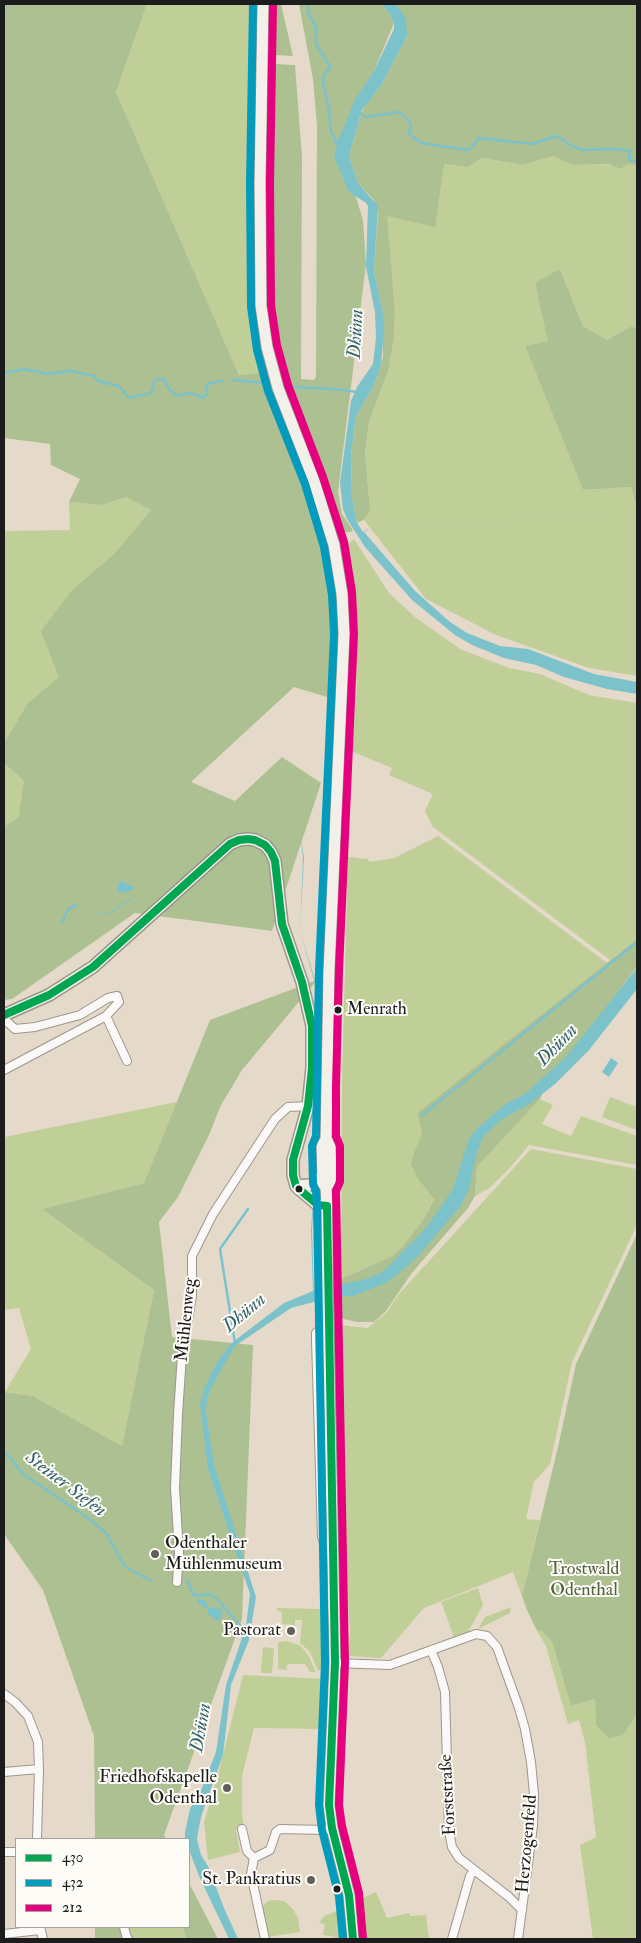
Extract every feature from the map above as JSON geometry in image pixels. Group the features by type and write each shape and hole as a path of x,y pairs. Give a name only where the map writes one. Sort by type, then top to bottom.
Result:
{"main road":[{"path":"263,4 261,306 272,368 326,515 342,594 344,634 329,970 326,1139 322,1146 322,1183 326,1188 327,1206 326,1283 335,1663 329,1786 332,1828 349,1895 353,1939"},
{"path":"4,1015 26,1007 49,995 93,967 230,844 239,840 255,840 265,845 275,861 282,924 309,1004 312,1026 308,1106 293,1160 293,1175 296,1186 318,1205 327,1206"},
{"path":"326,1139 330,1146 331,1176 326,1188"},
{"path":"296,1186 317,1182 322,1176"}],"street":[{"path":"4,1019 15,1030 35,1027 80,1015 108,998 117,996 119,1002 106,1016 4,1070"},
{"path":"106,1016 127,1061"},
{"name":"Mühlenweg","path":"178,1582 175,1488 178,1414 182,1355 192,1296 192,1256 213,1214 275,1119 288,1107 308,1106"},
{"name":"Herzogenfeld","path":"335,1663 390,1665 476,1634 487,1636 497,1647 519,1708 531,1762 534,1794 533,1826 518,1939"},
{"name":"Forststraße","path":"431,1650 442,1680 446,1704 449,1839 454,1852 459,1858 509,1897 522,1910"},
{"path":"4,1694 23,1710 35,1730 38,1742 39,1769 36,1838"},
{"path":"4,1772 39,1769"},
{"path":"254,1858 270,1850 276,1832 280,1829 325,1830 332,1828"},
{"path":"242,1829 248,1851 254,1858"},
{"path":"254,1858 251,1874 265,1939"},
{"path":"452,1939 470,1876 474,1870"},
{"path":"4,1934 40,1928 43,1939"}],"green space":[{"path":"4,4 147,4 116,92 239,375 268,372 319,511 332,558 339,626 337,700 294,687 191,782 235,801 282,757 321,783 272,931 135,913 12,999 4,1000 4,826 18,818 24,781 4,763 4,743 27,704 59,677 41,631 72,590 114,554 151,510 126,497 102,505 69,502 80,479 51,465 50,444 4,438"},
{"path":"147,4 255,4 257,310 268,372 239,375 116,92"},
{"path":"275,4 281,4 293,56 275,55"},
{"path":"299,4 381,4 390,14 394,23 374,71 339,142 363,220 366,264 338,492 342,514 353,530 350,532 343,532 292,396 279,349 273,311 270,262 275,64 295,65 302,157 301,379 314,380 316,377 317,125 313,79"},
{"path":"396,4 637,4 637,166 628,164 620,169 610,164 572,165 554,156 523,165 482,158 468,167 444,164 435,227 387,216 395,313 394,338 388,371 369,422 365,452 370,510 364,520 357,523 352,499 352,446 356,416 374,385 383,357 383,314 374,271 378,212 374,200 358,183 349,156 361,114 366,104 382,84 407,36"},
{"path":"554,156 572,165 628,164 637,166 637,329 632,326 607,340 583,326 560,269 535,282 549,341 525,346 583,490 632,487 637,507 637,676 589,668 496,635 426,599 364,520 370,510 365,452 369,422 388,371 394,338 395,313 386,216 444,164 468,167 482,158 523,165"},
{"path":"560,269 583,326 607,340 632,326 637,329 637,507 631,487 583,490 525,346 548,341 535,282"},
{"path":"126,497 151,510 114,554 72,590 60,677 27,704 4,743 4,531 70,530 69,502 102,505"},
{"path":"354,539 389,593 415,617 460,649 509,668 540,674 589,695 637,703 637,939 610,960 433,827 425,811 433,794 389,775 392,768 351,751 357,686 352,583 346,546"},
{"path":"4,763 24,781 18,818 4,826"},
{"path":"438,836 607,963 417,1113 422,1134 414,1152 418,1179 434,1198 423,1220 403,1246 392,1256 341,1279 342,1077 348,857 368,859 369,862 394,858"},
{"path":"637,939 637,967 577,1046 551,1074 540,1099 477,1167 475,1196 468,1208 411,1274 386,1311 374,1322 357,1322 339,1318 341,1279 392,1256 403,1246 423,1220 434,1199 418,1179 411,1164 422,1134 417,1113"},
{"path":"317,980 242,1070 221,1105 209,1135 178,1197 159,1222 172,1337 253,1345 242,1619 164,1835 166,1838 95,1838 94,1736 43,1590 4,1534 4,1392 33,1396 122,1446 154,1290 42,1209 144,1183 210,1020"},
{"path":"610,1097 637,1107 637,1130 602,1117"},
{"path":"540,1099 553,1105 542,1124 571,1136 581,1116 637,1136 637,1165 529,1145 508,1170 488,1189 475,1196 477,1167"},
{"path":"177,1102 144,1183 42,1209 154,1290 122,1446 33,1396 5,1392 31,1349 19,1308 4,1310 4,1137"},
{"path":"531,1149 637,1169 637,1225 572,1362 550,1464 534,1482 526,1519 540,1520 522,1596 513,1572 424,1608 381,1658 348,1656 350,1634 345,1543 339,1325 368,1328 387,1312 398,1295"},
{"name":"Trostwald Odenthal","path":"637,1234 637,1715 623,1735 609,1738 596,1725 595,1699 571,1706 552,1642 543,1632 536,1629 522,1596 576,1364"},
{"path":"478,1588 483,1605 468,1632 454,1637 441,1602"},
{"path":"511,1607 510,1613 478,1629 485,1617"},
{"path":"277,1608 326,1609 328,1668 318,1671 310,1652 300,1643 302,1620 295,1620 295,1625 282,1624 282,1612 277,1611"},
{"path":"536,1629 543,1632 552,1642 571,1706 595,1699 596,1725 623,1735 637,1715 637,1939 593,1939 580,1845 596,1837 585,1742 579,1720 568,1724 546,1646"},
{"path":"287,1641 301,1646 308,1655 316,1672 310,1672 305,1664 288,1664 286,1668 288,1670 278,1669 278,1644 279,1642"},
{"path":"263,1647 274,1648 272,1673 262,1673 261,1671"},
{"path":"243,1675 328,1679 325,1729 254,1728 242,1776 244,1828 236,1829 240,1852 208,1860 204,1822"},
{"path":"190,1885 218,1939 186,1939 183,1928 190,1928"},
{"path":"376,1892 387,1918 409,1913 410,1916 426,1915 429,1939 364,1939 364,1925 358,1900"},
{"path":"268,1901 284,1901 293,1909 298,1918 300,1932 268,1937 262,1907"},
{"path":"341,1911 344,1939 334,1939 334,1937 323,1935 325,1924 319,1923 324,1916"},
{"path":"95,1928 122,1928 126,1939 95,1939"},
{"path":"122,1928 183,1928 186,1939 126,1939"}],"water":[{"path":"381,4 396,4 406,18 407,36 382,84 362,110 349,156 358,183 378,206 374,271 383,314 384,332 381,364 374,385 356,416 351,458 352,499 357,523 363,532 368,529 637,512 369,529 364,532 415,591 450,622 467,633 500,646 528,649 594,674 637,682 637,694 607,689 564,677 536,665 504,658 472,645 455,635 412,600 365,547 347,519 343,509 340,483 351,401 357,387 373,364 376,338 375,312 366,267 368,206 349,192 334,157 338,139 354,101 374,71 394,29 394,23 390,14"},
{"path":"300,834 304,857 300,931 303,857"},
{"path":"122,881 134,887 134,890 118,892 118,884"},
{"path":"134,890 134,898 109,914 88,911 109,913 133,897"},
{"path":"300,931 320,996 320,1092 319,997"},
{"path":"637,968 637,989 589,1050 555,1084 531,1103 502,1119 483,1137 476,1155 469,1189 461,1205 420,1254 386,1283 353,1296 337,1296 291,1308 235,1346 213,1384 207,1399 206,1412 214,1465 256,1597 249,1640 231,1685 223,1755 201,1817 197,1839 201,1855 208,1866 238,1939 229,1939 199,1876 190,1853 190,1838 185,1838 185,1832 190,1809 202,1788 216,1752 226,1685 246,1626 250,1594 208,1469 200,1404 205,1386 219,1359 233,1342 284,1303 313,1291 311,1231 320,1092 312,1231 314,1291 366,1279 379,1274 388,1267 427,1227 453,1189 469,1139 476,1130 505,1104 525,1094 566,1057"},
{"path":"611,1058 618,1063 609,1077 602,1072"},
{"path":"199,1599 205,1600 208,1607 223,1610 220,1620 218,1621 208,1614 207,1609 197,1602"}],"waterway":[{"path":"309,4 308,13 316,26 316,44 330,66 324,76 323,83 329,109 331,132 337,144"},
{"path":"359,113 366,117 400,112 411,124 409,134 421,143 468,150 479,138 532,144 557,136 572,146 584,150 613,149 630,151 629,160 637,161"},
{"path":"4,373 25,369 48,374 70,371 94,376 98,381 119,386 129,398 151,393 155,380 164,379 170,391 178,396 190,393 203,398 207,394 207,384 222,381"},
{"path":"232,380 266,383"},
{"path":"294,387 357,392"},
{"path":"62,922 69,908 77,905"},
{"path":"421,1116 637,942"},
{"name":"Dhünn","path":"235,1343 220,1249 248,1209"},
{"name":"Steiner Siefen","path":"4,1453 8,1455 23,1474 88,1518 106,1533 125,1567 150,1580"},
{"name":"Steiner Siefen","path":"187,1580 194,1596 208,1594 215,1597 246,1632"}],"transit line":[{"name":"432","path":"253,4 250,183 251,307 257,350 268,391 305,484 324,547 332,595 334,634 319,970 316,1136 312,1146 313,1184 316,1191 317,1206 325,1663 319,1805 322,1830 339,1897 343,1939"},
{"name":"212","path":"273,4 270,183 271,305 277,345 288,385 323,477 344,542 352,592 354,634 339,970 336,1088 336,1136 340,1146 340,1182 336,1191 345,1663 339,1805 342,1826 359,1893 363,1938"},
{"name":"430","path":"4,1015 49,995 93,967 230,844 248,839 265,845 275,861 282,924 302,982 312,1026 312,1068 308,1106 293,1160 293,1175 296,1186 299,1189 318,1205 327,1206"},
{"name":"430","path":"327,1206 335,1663 329,1805 332,1828 349,1895 353,1939"}],"place":[{"name":"Menrath","path":"338,1010"},
{"name":"Odenthaler Mühlenmuseum","path":"155,1554"},
{"name":"Pastorat","path":"291,1631"},
{"name":"Friedhofskapelle Odenthal","path":"227,1788"},
{"name":"St. Pankratius","path":"311,1880"}]}
